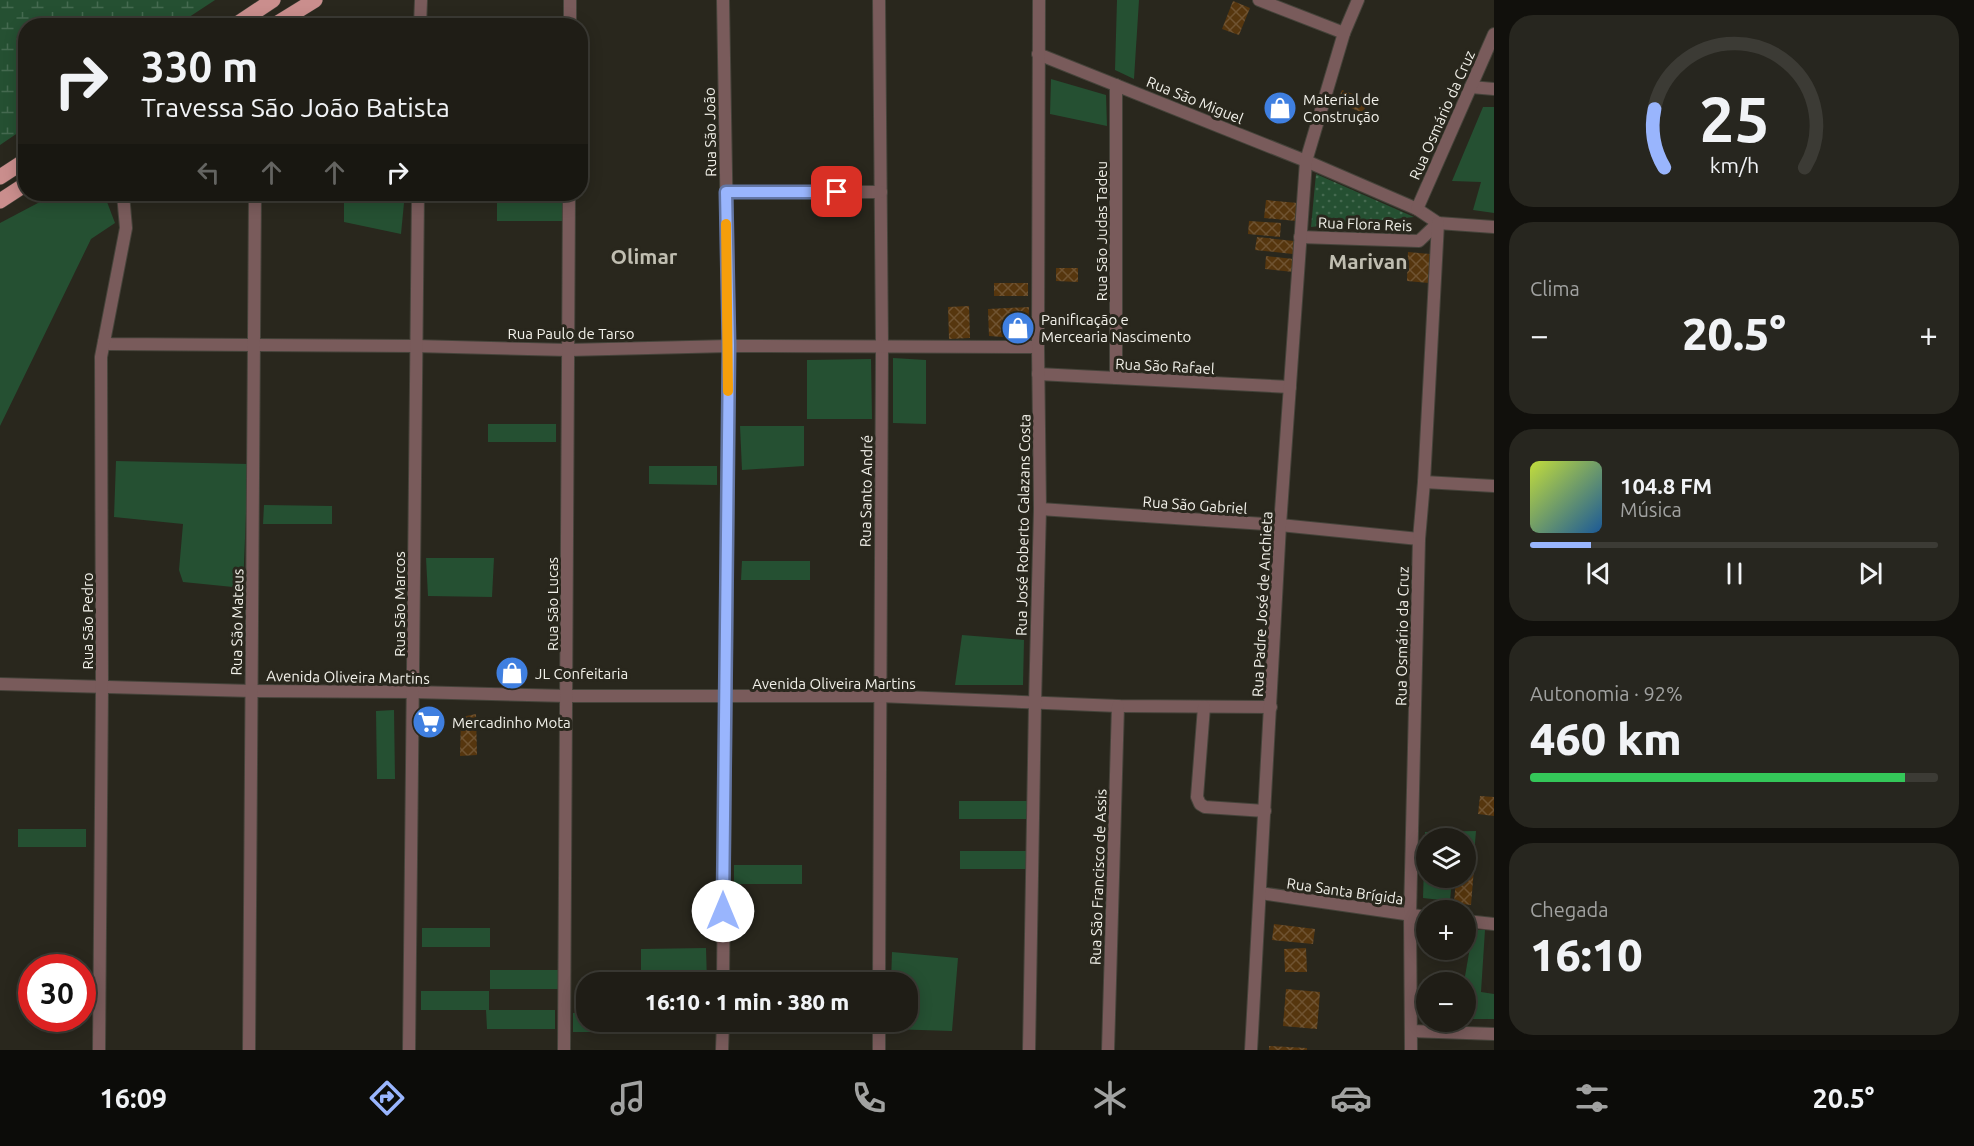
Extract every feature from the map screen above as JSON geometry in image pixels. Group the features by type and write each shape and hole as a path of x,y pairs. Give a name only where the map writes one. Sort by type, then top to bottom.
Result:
{"main road":[{"path":"246,18 273,0"},
{"path":"286,18 315,0"},
{"path":"0,177 18,165"},
{"path":"0,201 18,189"}],"street":[{"path":"420,18 421,0"},
{"path":"570,0 570,18"},
{"name":"Rua São João","path":"723,0 729,346 723,972"},
{"name":"Rua Santo André","path":"879,0 882,347 879,972"},
{"name":"Rua José Roberto Calazans Costa","path":"1029,1050 1040,509 1039,0"},
{"path":"1258,0 1344,33"},
{"name":"Rua Padre José de Anchieta","path":"1251,1050 1280,525 1306,160 1344,33 1358,0"},
{"name":"Rua Osmário da Cruz","path":"1417,209 1494,34"},
{"name":"Rua São Miguel","path":"1038,54 1306,160 1417,209 1438,223"},
{"name":"Rua São Judas Tadeu","path":"1116,85 1116,378"},
{"path":"1471,87 1494,89"},
{"path":"726,192 881,192"},
{"name":"Rua São Pedro","path":"99,1050 102,687 101,357 126,228 124,201"},
{"name":"Rua São Mateus","path":"249,1050 255,201"},
{"name":"Rua São Marcos","path":"409,1050 418,201"},
{"name":"Rua São Lucas","path":"564,1050 569,201"},
{"path":"1438,223 1494,227"},
{"name":"Rua Osmário da Cruz","path":"1411,1050 1410,915 1419,539 1438,223"},
{"name":"Rua Flora Reis","path":"1300,237 1419,241 1438,223"},
{"name":"Rua Paulo de Tarso","path":"104,342 110,344 255,347 416,346 568,350 729,346 1038,347"},
{"name":"Rua São Rafael","path":"1038,374 1290,387"},
{"path":"1424,482 1494,486"},
{"name":"Rua São Gabriel","path":"1040,509 1280,525 1419,539"},
{"name":"Avenida Oliveira Martins","path":"0,684 567,696 879,696 1118,706 1271,707"},
{"name":"Rua São Francisco de Assis","path":"1108,1050 1118,706"},
{"path":"1204,707 1197,796 1200,804 1205,807 1265,811"},
{"name":"Rua Santa Brígida","path":"1260,893 1416,916"},
{"path":"1476,922 1494,924"},
{"path":"1411,1031 1494,1034"},
{"path":"722,1050 723,1032"},
{"path":"879,1032 879,1050"}],"green space":[{"path":"0,0 215,0 188,18 18,18 18,133 0,145"},
{"path":"1117,0 1139,0 1134,79 1115,70"},
{"path":"1051,79 1106,95 1107,126 1050,114"},
{"path":"1483,107 1494,107 1494,213 1473,210 1481,182 1452,181"},
{"path":"1316,174 1414,217 1311,227"},
{"path":"42,201 107,201 115,223 91,239 0,426 0,223"},
{"path":"497,202 565,202 565,221 497,221"},
{"path":"344,203 404,203 401,234 344,222"},
{"path":"893,358 926,360 926,424 893,423"},
{"path":"871,359 872,419 807,419 807,360"},
{"path":"488,424 556,424 556,442 488,442"},
{"path":"740,426 804,426 804,466 742,470"},
{"path":"116,461 248,464 243,588 183,582 179,570 183,524 114,517"},
{"path":"649,466 717,466 717,485 649,484"},
{"path":"264,505 332,506 332,524 263,524"},
{"path":"426,558 494,558 492,597 428,596"},
{"path":"742,561 810,561 810,580 741,580"},
{"path":"962,635 1024,640 1023,685 955,685"},
{"path":"394,710 395,779 377,779 376,711"},
{"path":"959,801 1027,801 1027,819 959,819"},
{"path":"18,829 86,829 86,847 18,847"},
{"path":"960,851 1028,851 1028,869 960,869"},
{"path":"734,865 802,865 802,884 734,884"},
{"path":"1423,888 1451,888 1450,900 1423,898"},
{"path":"422,928 490,928 490,947 422,947"},
{"path":"1476,930 1485,930 1481,992 1494,994 1494,1019 1476,1019 1476,972 1466,972 1468,960 1476,960"},
{"path":"706,948 707,972 641,972 641,949"},
{"path":"892,952 958,958 952,1031 918,1030 918,972 891,972"},
{"path":"490,970 558,970 558,989 490,989"},
{"path":"421,991 489,991 489,1010 555,1010 555,1029 487,1029 486,1010 421,1010"},
{"path":"573,1013 576,1013 576,1032 573,1032"},
{"path":"803,1032 871,1032 871,1033"}],"building":[{"path":"1233,1 1250,8 1239,35 1222,29"},
{"path":"1342,90 1368,100 1363,113 1337,102"},
{"path":"1266,200 1298,203 1296,221 1264,218"},
{"path":"1249,221 1281,223 1280,237 1248,234"},
{"path":"1257,237 1294,241 1293,254 1255,250"},
{"path":"1408,252 1430,254 1429,283 1407,281"},
{"path":"1266,256 1294,259 1293,272 1265,269"},
{"path":"1056,268 1078,268 1078,282 1056,281"},
{"path":"994,283 1028,283 1028,296 994,296"},
{"path":"969,306 970,338 949,339 948,307"},
{"path":"1029,307 1028,333 1019,338 989,336 988,309"},
{"name":"JL Confeitaria","path":"521,665 521,680 503,680 503,666"},
{"name":"Mercadinho Mota","path":"423,708 437,709 435,735 421,734"},
{"path":"476,714 477,755 460,756 461,717"},
{"path":"1480,796 1494,797 1494,816 1478,814"},
{"path":"1455,888 1472,888 1471,900 1454,900"},
{"path":"1274,924 1315,929 1313,944 1272,940"},
{"path":"1306,948 1307,972 1285,972 1284,949"},
{"path":"1286,989 1320,992 1317,1029 1283,1026"},
{"path":"1269,1046 1307,1048 1307,1050 1269,1050"}],"slow traffic":[{"path":"726,224 728,391"}],"place":[{"name":"Material de Construção","path":"1280,108"},
{"name":"Panificação e Mercearia Nascimento","path":"1018,328"},
{"name":"JL Confeitaria","path":"512,673"},
{"name":"Mercadinho Mota","path":"429,722"}],"district":[{"name":"Olimar","path":"644,256"},
{"name":"Marivan","path":"1368,261"}],"route":[{"path":"723,911 729,346 726,192 837,192"}]}
